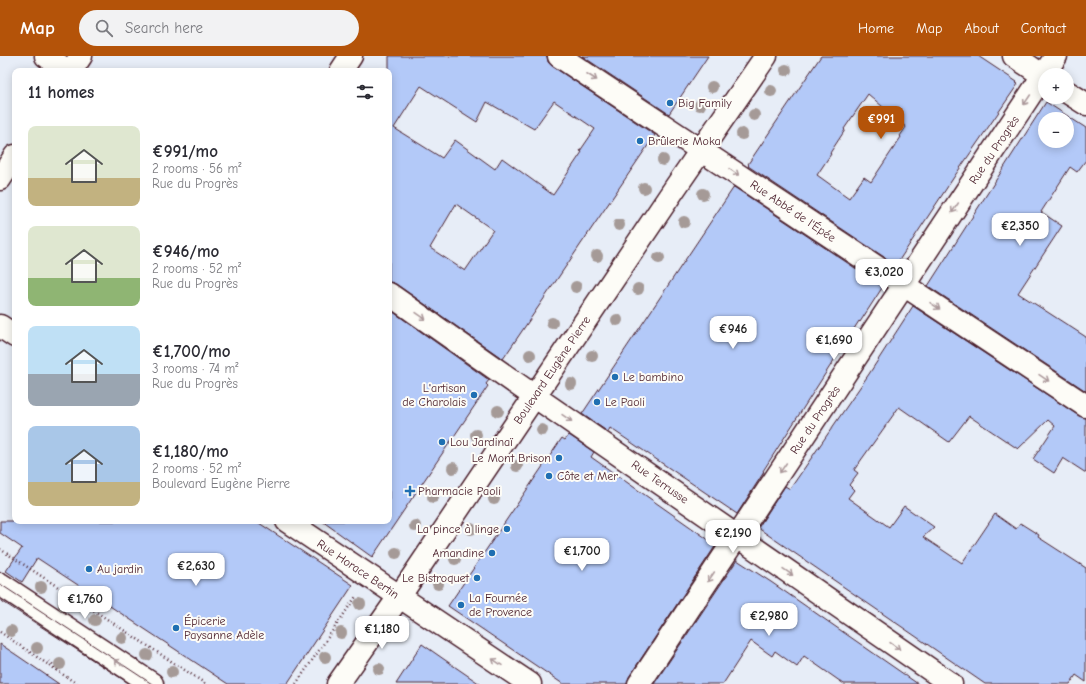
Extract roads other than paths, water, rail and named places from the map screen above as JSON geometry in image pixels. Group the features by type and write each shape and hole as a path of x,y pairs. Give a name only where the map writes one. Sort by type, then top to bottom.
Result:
{"street":[{"path":"46,56 65,68"},
{"path":"72,68 81,56"},
{"path":"343,68 351,56"},
{"name":"Rue Abbé de l'Épée","path":"559,56 1086,406"},
{"name":"Boulevard Eugène Pierre","path":"338,684 399,597 766,56"},
{"path":"1014,56 1038,72"},
{"name":"Rue du Progrès","path":"1049,68 1056,56"},
{"name":"Rue du Progrès","path":"639,684 1038,85"},
{"path":"1074,96 1086,104"},
{"path":"0,178 12,160"},
{"name":"Rue Terrusse","path":"392,296 737,537 951,684"},
{"path":"0,326 12,334"},
{"name":"Rue Horace Bertin","path":"291,524 530,684"},
{"path":"0,584 152,684"}],"tram line":[{"path":"0,584 152,684"},
{"path":"0,600 130,684"}],"place":[{"name":"Big Family","path":"670,103"},
{"name":"Brûlerie Moka","path":"640,141"},
{"name":"Le bambino","path":"615,377"},
{"name":"L'artisan de Charolais","path":"474,395"},
{"name":"Le Paoli","path":"597,402"},
{"name":"Lou Jardinaï","path":"442,442"},
{"name":"Le Mont Brison","path":"559,458"},
{"name":"Côte et Mer","path":"549,476"},
{"name":"Pharmacie Paoli","path":"410,491"},
{"name":"La pince à linge","path":"507,529"},
{"name":"Amandine","path":"492,553"},
{"name":"Au jardin","path":"89,569"},
{"name":"Le Bistroquet","path":"477,578"},
{"name":"La Fournée de Provence","path":"461,605"},
{"name":"Épicerie Paysanne Adèle","path":"176,628"}]}
